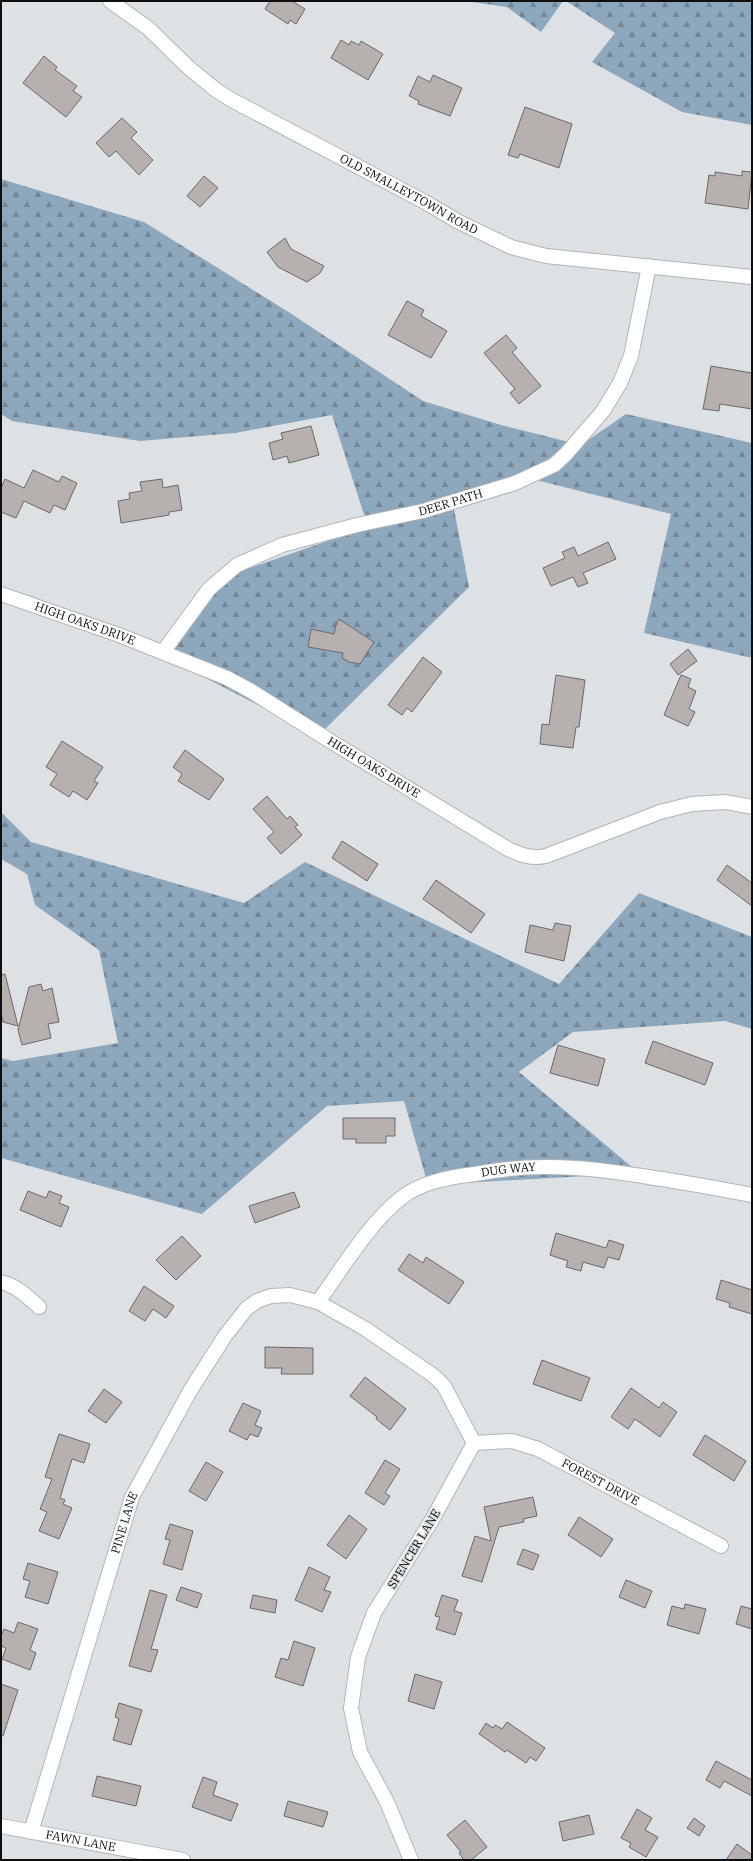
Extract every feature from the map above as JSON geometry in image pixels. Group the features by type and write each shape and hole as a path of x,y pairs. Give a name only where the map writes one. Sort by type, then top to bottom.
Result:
{"street":[{"name":"OLD SMALLEYTOWN ROAD","path":"110,1 148,28 189,68 216,90 250,110 425,202 457,221 511,247 546,256 752,277"},
{"name":"DEER PATH","path":"163,652 209,589 237,565 282,545 357,525 423,511 515,483 554,465 566,454 603,411 620,382 630,356 649,266"},
{"name":"HIGH OAKS DRIVE","path":"1,594 163,652 227,678 251,691 501,845 523,855 538,858 546,856 660,812 692,804 726,802 752,806"},
{"name":"DUG WAY","path":"318,1302 373,1226 388,1209 402,1197 433,1182 515,1168 542,1167 603,1170 752,1195"},
{"path":"1,1282 8,1283 39,1307"},
{"name":"PINE LANE","path":"31,1832 132,1497 190,1392 226,1336 247,1308 257,1301 271,1296 290,1295 318,1302"},
{"path":"318,1302 364,1328 434,1376 444,1386 474,1443"},
{"name":"FOREST DRIVE","path":"474,1443 512,1441 538,1449 721,1546"},
{"name":"SPENCER LANE","path":"411,1860 387,1802 360,1752 351,1708 358,1657 374,1613 432,1520 474,1443"},
{"name":"FAWN LANE","path":"1,1826 183,1860"}],"green space":[{"path":"465,1 563,1 541,32 507,7"},
{"path":"566,1 752,1 752,125 682,112 592,62 615,33"},
{"path":"1,179 144,222 290,313 423,401 501,425 581,445 626,414 752,443 752,658 644,633 671,514 536,480 454,509 469,587 318,736 163,656 232,574 368,527 332,415 235,433 140,441 12,421 1,414"},
{"path":"1,812 31,842 244,903 305,862 559,984 639,893 752,937 752,1029 725,1021 573,1032 519,1072 639,1173 428,1185 404,1101 327,1106 202,1214 1,1158 1,1058 13,1061 118,1043 99,950 35,905 27,874 1,859"}],"building":[{"path":"270,1 292,1 305,9 296,24 290,20 288,24 265,9"},
{"path":"341,40 349,45 351,41 359,45 361,41 383,54 368,80 331,58"},
{"path":"44,56 57,67 55,70 77,86 73,91 82,97 66,117 23,83"},
{"path":"433,75 462,88 450,116 418,104 419,101 409,96 418,76 430,82"},
{"path":"525,107 572,124 559,168 520,154 518,158 508,155"},
{"path":"122,118 137,132 131,138 153,160 139,175 116,151 109,157 96,143"},
{"path":"742,171 752,172 748,209 705,203 709,175 715,176 715,172 742,176"},
{"path":"204,176 218,188 200,207 187,196"},
{"path":"285,238 291,249 324,266 320,273 307,282 278,267 267,252"},
{"path":"407,301 424,310 421,316 447,331 431,358 388,335"},
{"path":"506,335 517,348 512,352 541,386 519,404 510,393 515,389 484,353"},
{"path":"711,366 752,373 752,409 720,404 719,411 703,409"},
{"path":"311,426 319,455 289,463 287,456 273,460 269,443 283,439 281,433"},
{"path":"33,470 59,482 62,476 77,483 65,510 54,505 50,513 24,501 16,518 1,512 1,488 5,479 24,488"},
{"path":"162,479 163,488 178,485 182,510 169,512 169,515 121,523 118,501 130,499 129,493 142,491 140,482"},
{"path":"608,542 616,559 583,573 588,583 578,587 573,577 551,586 543,568 565,558 562,552 574,547 578,556"},
{"path":"339,619 374,642 360,664 349,662 342,658 343,653 308,647 311,629 334,634"},
{"path":"688,649 697,661 678,675 670,664"},
{"path":"423,657 442,672 412,712 407,708 402,715 388,705"},
{"path":"556,675 585,680 579,727 576,727 573,748 540,744 542,724 549,725"},
{"path":"681,675 691,679 688,687 696,691 689,709 695,712 688,726 664,715"},
{"path":"62,741 103,767 94,781 98,783 87,800 73,791 69,797 50,785 57,774 46,767"},
{"path":"185,750 224,779 209,800 178,781 182,774 173,767"},
{"path":"267,796 287,819 290,816 298,825 295,827 302,835 281,854 267,838 274,832 253,809"},
{"path":"342,841 378,864 367,881 332,858"},
{"path":"727,865 752,883 752,906 717,880"},
{"path":"436,880 485,914 471,933 423,899"},
{"path":"555,923 571,926 564,961 525,952 530,925 553,930"},
{"path":"5,974 18,1026 3,1022 1,1013 1,975"},
{"path":"41,984 43,991 52,988 59,1022 48,1024 51,1038 22,1045 18,1030 29,987"},
{"path":"653,1041 713,1063 705,1085 645,1063"},
{"path":"558,1045 605,1059 598,1086 550,1073"},
{"path":"343,1118 395,1118 395,1136 386,1136 386,1143 356,1143 356,1139 343,1139"},
{"path":"28,1191 46,1198 49,1191 62,1196 59,1203 69,1207 61,1227 20,1210"},
{"path":"294,1192 300,1207 255,1223 249,1206"},
{"path":"556,1233 606,1248 609,1240 624,1245 619,1260 608,1257 604,1268 583,1262 581,1271 566,1267 568,1261 550,1255"},
{"path":"182,1236 201,1256 176,1280 156,1260"},
{"path":"409,1254 423,1263 426,1257 464,1282 449,1304 398,1270"},
{"path":"721,1280 752,1290 752,1314 729,1307 730,1303 716,1299"},
{"path":"144,1286 174,1306 166,1318 153,1309 145,1321 129,1311"},
{"path":"265,1347 313,1348 313,1374 281,1374 282,1368 265,1368"},
{"path":"542,1360 590,1378 581,1401 533,1384"},
{"path":"365,1377 406,1409 390,1430 376,1419 377,1417 350,1396"},
{"path":"631,1388 659,1408 663,1402 677,1412 660,1437 635,1419 628,1429 611,1417"},
{"path":"104,1389 122,1402 106,1423 88,1411"},
{"path":"243,1403 261,1411 255,1425 262,1428 258,1437 250,1434 247,1440 229,1431"},
{"path":"59,1434 90,1444 84,1463 72,1459 60,1498 65,1500 63,1504 72,1508 59,1539 39,1531 47,1512 40,1509 52,1479 45,1477"},
{"path":"705,1435 746,1461 734,1481 693,1455"},
{"path":"385,1460 400,1469 385,1493 390,1496 384,1505 365,1493"},
{"path":"206,1462 223,1472 206,1501 189,1491"},
{"path":"533,1497 537,1516 523,1519 524,1522 499,1527 482,1582 462,1576 475,1536 491,1541 484,1507"},
{"path":"349,1515 367,1529 346,1559 327,1545"},
{"path":"579,1517 613,1539 601,1557 568,1535"},
{"path":"170,1524 193,1531 182,1570 163,1564 170,1540 165,1539"},
{"path":"523,1549 539,1555 533,1570 517,1564"},
{"path":"28,1563 58,1572 48,1604 25,1597 30,1581 23,1579"},
{"path":"309,1567 330,1577 324,1590 331,1592 322,1612 295,1600"},
{"path":"626,1580 652,1591 645,1608 619,1597"},
{"path":"181,1587 202,1594 197,1608 176,1600"},
{"path":"150,1590 167,1595 151,1649 158,1650 151,1672 129,1666"},
{"path":"253,1595 277,1600 275,1613 250,1608"},
{"path":"442,1595 458,1600 454,1611 462,1613 455,1635 436,1629 440,1617 435,1616"},
{"path":"685,1604 706,1609 699,1634 667,1625 672,1606 684,1609"},
{"path":"741,1606 752,1609 752,1629 736,1624"},
{"path":"18,1622 38,1629 30,1650 36,1653 30,1670 2,1659 6,1648 1,1646 1,1636 4,1629 14,1633"},
{"path":"294,1641 315,1648 303,1686 275,1677 281,1658 288,1660"},
{"path":"415,1674 442,1682 434,1709 408,1701"},
{"path":"1,1684 18,1690 3,1736 1,1735"},
{"path":"119,1703 142,1710 131,1745 113,1740 119,1719 115,1717"},
{"path":"507,1722 545,1748 536,1761 530,1757 526,1763 507,1750 505,1752 479,1734 486,1723 493,1728 495,1725 502,1729"},
{"path":"716,1761 752,1780 752,1796 724,1781 720,1788 706,1780"},
{"path":"97,1776 141,1786 136,1806 92,1796"},
{"path":"203,1777 217,1782 213,1795 238,1804 231,1821 192,1807"},
{"path":"288,1801 328,1812 323,1827 284,1816"},
{"path":"637,1809 652,1818 645,1830 658,1837 646,1857 629,1847 631,1843 621,1838"},
{"path":"589,1815 594,1834 563,1841 559,1822"},
{"path":"694,1818 705,1826 699,1836 687,1828"},
{"path":"465,1820 487,1847 471,1860 464,1860 459,1853 461,1852 447,1835"},
{"path":"737,1844 752,1855 752,1860 726,1860"}]}
